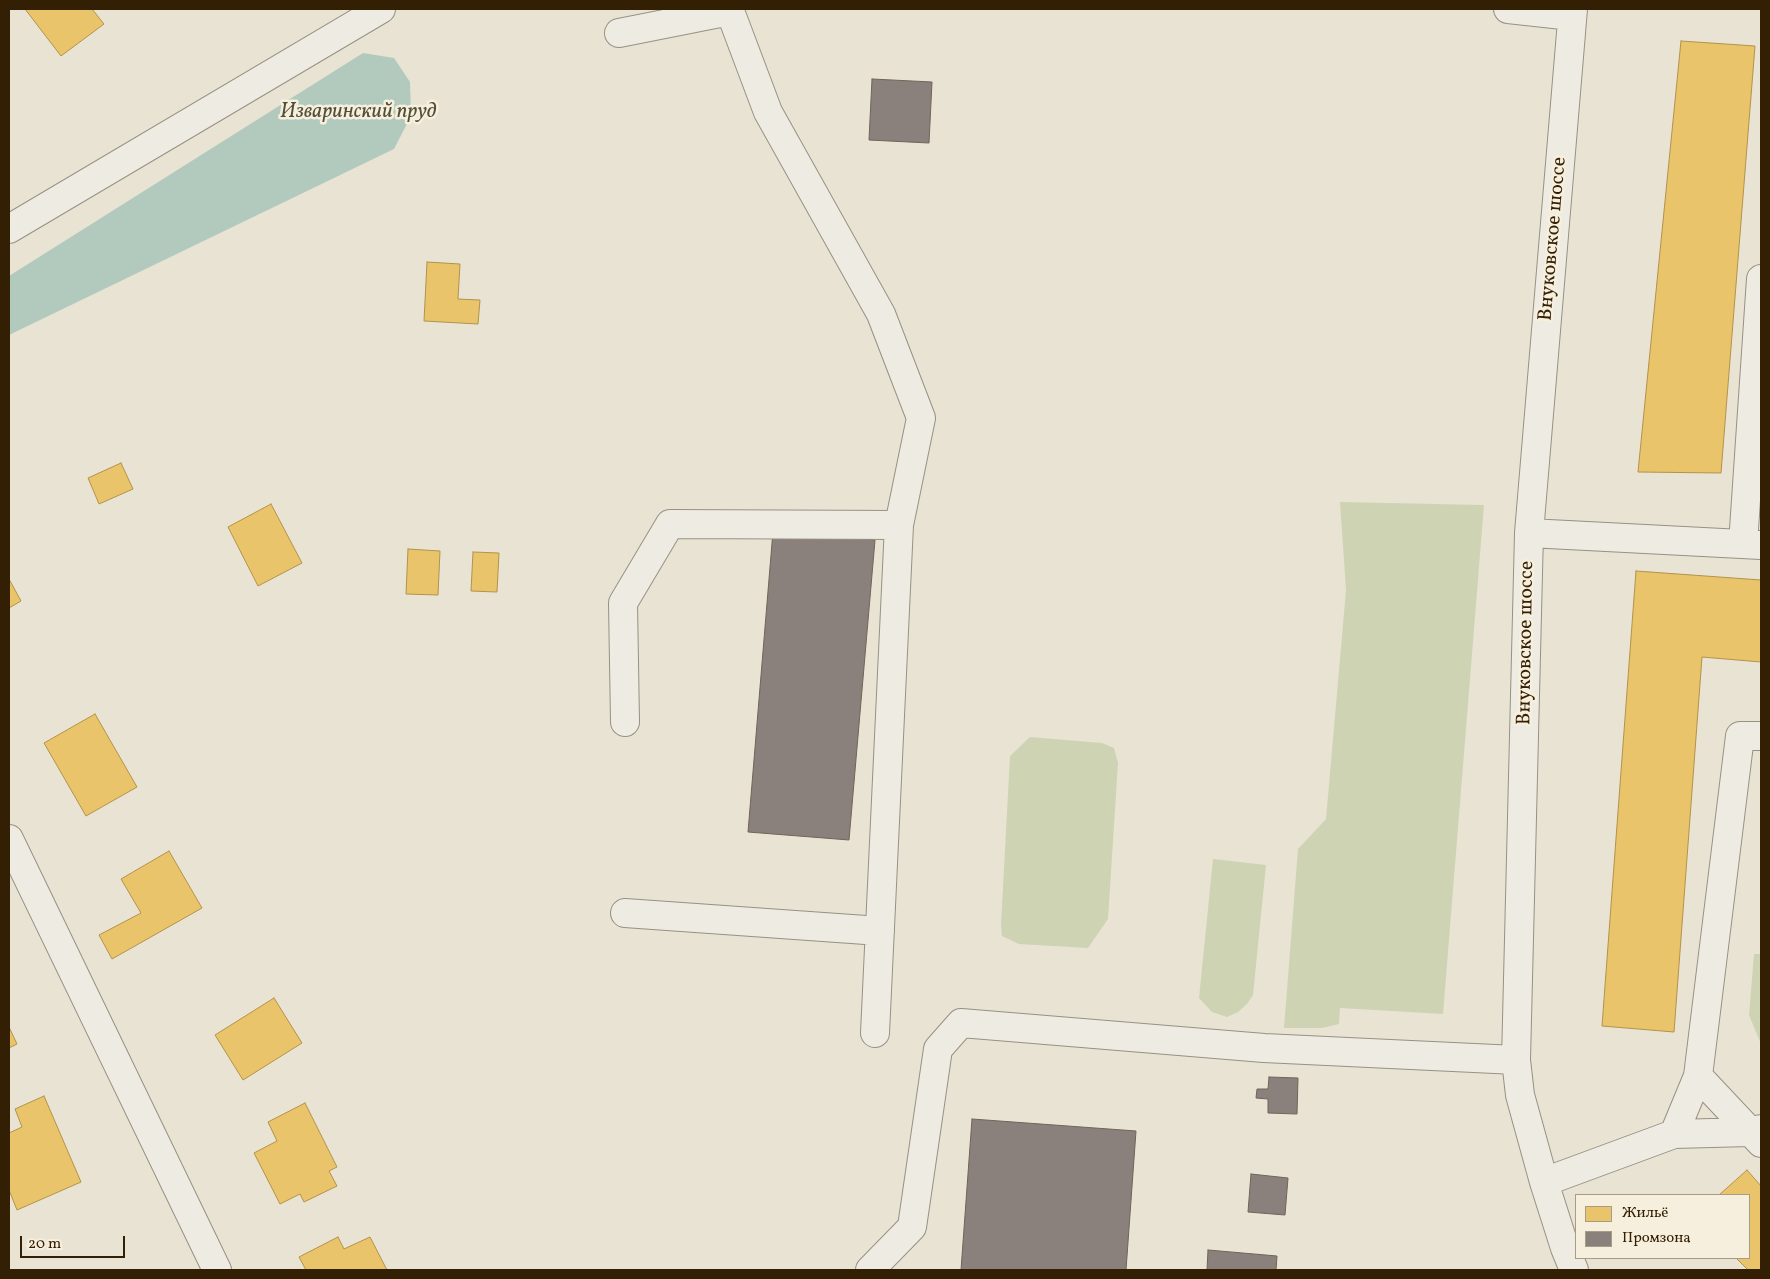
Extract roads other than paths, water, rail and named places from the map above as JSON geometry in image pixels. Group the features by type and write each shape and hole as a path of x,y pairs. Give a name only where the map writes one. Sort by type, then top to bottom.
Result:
{"street":[{"path":"9,230 381,9"},
{"path":"1508,9 1573,12"},
{"path":"619,33 729,10 768,112 881,314 921,418 899,525 875,1033"},
{"name":"Внуковское шоссе","path":"1573,12 1529,533 1516,1060 1520,1095 1544,1182 1574,1270"},
{"path":"1529,533 1752,544 1761,279"},
{"path":"625,722 623,603 670,524 899,525"},
{"path":"1674,1134 1698,1076 1740,736 1761,736"},
{"path":"9,839 217,1270"},
{"path":"625,913 880,931"},
{"path":"870,1270 912,1227 938,1049 961,1023 1264,1048 1516,1060"},
{"path":"1698,1076 1757,1135"},
{"path":"1544,1182 1674,1134 1757,1135"}],"water":[{"name":"Изваринский пруд","path":"363,53 394,58 410,82 411,116 394,149 9,335 9,276"}]}
